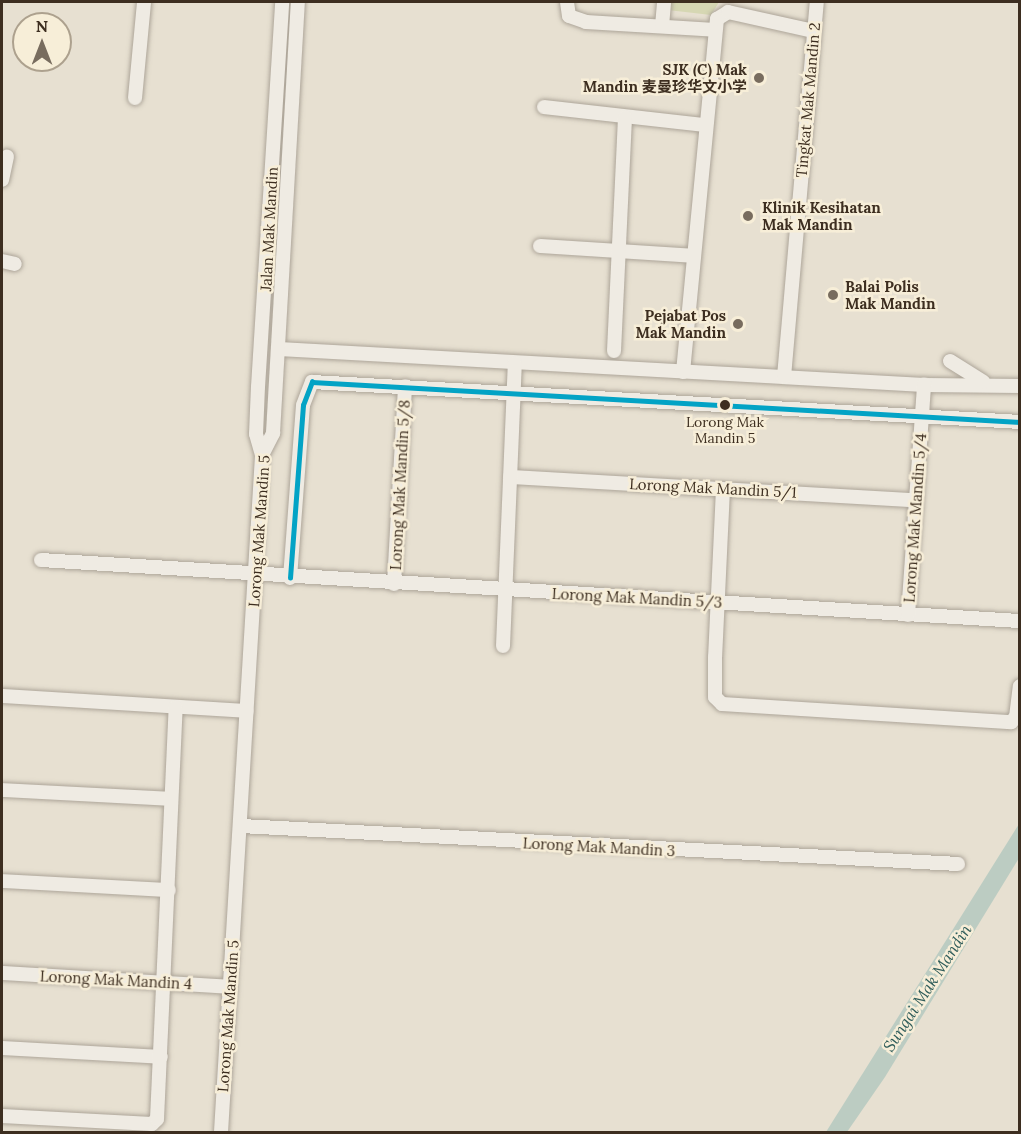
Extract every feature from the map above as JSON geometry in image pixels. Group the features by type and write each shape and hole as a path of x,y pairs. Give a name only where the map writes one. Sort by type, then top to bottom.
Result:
{"street":[{"path":"135,98 144,2"},
{"path":"269,2 281,21"},
{"name":"Jalan Mak Mandin","path":"262,455 256,434 282,2"},
{"name":"Jalan Mak Mandin","path":"279,349 279,316 298,2"},
{"path":"567,2 568,16 586,22 715,30"},
{"path":"662,27 664,2"},
{"name":"Tingkat Mak Mandin 2","path":"784,377 817,2"},
{"path":"683,372 717,19 729,7 813,31"},
{"path":"544,107 705,125"},
{"path":"614,351 615,251 625,117"},
{"path":"2,180 7,157"},
{"path":"540,246 693,256"},
{"path":"279,316 290,338 326,352"},
{"path":"264,317 270,340 279,349 924,385 986,383 1020,386"},
{"path":"259,375 279,349"},
{"name":"Lorong Mak Mandin 5","path":"221,1132 262,455 273,433 279,349"},
{"path":"276,376 288,359 326,352"},
{"path":"950,361 986,383"},
{"path":"503,646 515,363"},
{"path":"290,578 307,390 322,381 514,390 1020,422"},
{"name":"Lorong Mak Mandin 5/4","path":"908,615 924,385"},
{"name":"Lorong Mak Mandin 5/8","path":"394,584 405,386"},
{"name":"Lorong Mak Mandin 5/1","path":"510,477 915,500"},
{"path":"723,489 715,697 722,704 1011,722 1016,717 1020,686"},
{"path":"41,560 255,576"},
{"name":"Lorong Mak Mandin 5/3","path":"255,576 1020,621"},
{"path":"2,696 247,711"},
{"path":"2,1116 152,1124 160,1057 165,983 176,706"},
{"path":"2,790 171,799"},
{"name":"Lorong Mak Mandin 3","path":"241,826 958,864"},
{"path":"2,881 169,890"},
{"name":"Lorong Mak Mandin 4","path":"2,973 230,987"},
{"path":"2,1048 160,1057"}],"green space":[{"path":"669,2 719,2 711,15 668,10"}],"water":[{"name":"Sungai Mak Mandin","path":"1019,824 1019,858 885,1077 847,1132 826,1132"}],"transit line":[{"path":"290,578 303,405 312,382 1020,422"}],"place":[{"name":"SJK (C) Mak Mandin 麦曼珍华文小学","path":"759,78"},
{"name":"Klinik Kesihatan Mak Mandin","path":"748,216"},
{"name":"Balai Polis Mak Mandin","path":"833,295"},
{"name":"Pejabat Pos Mak Mandin","path":"738,324"},
{"name":"Lorong Mak Mandin 5","path":"725,405"}]}
